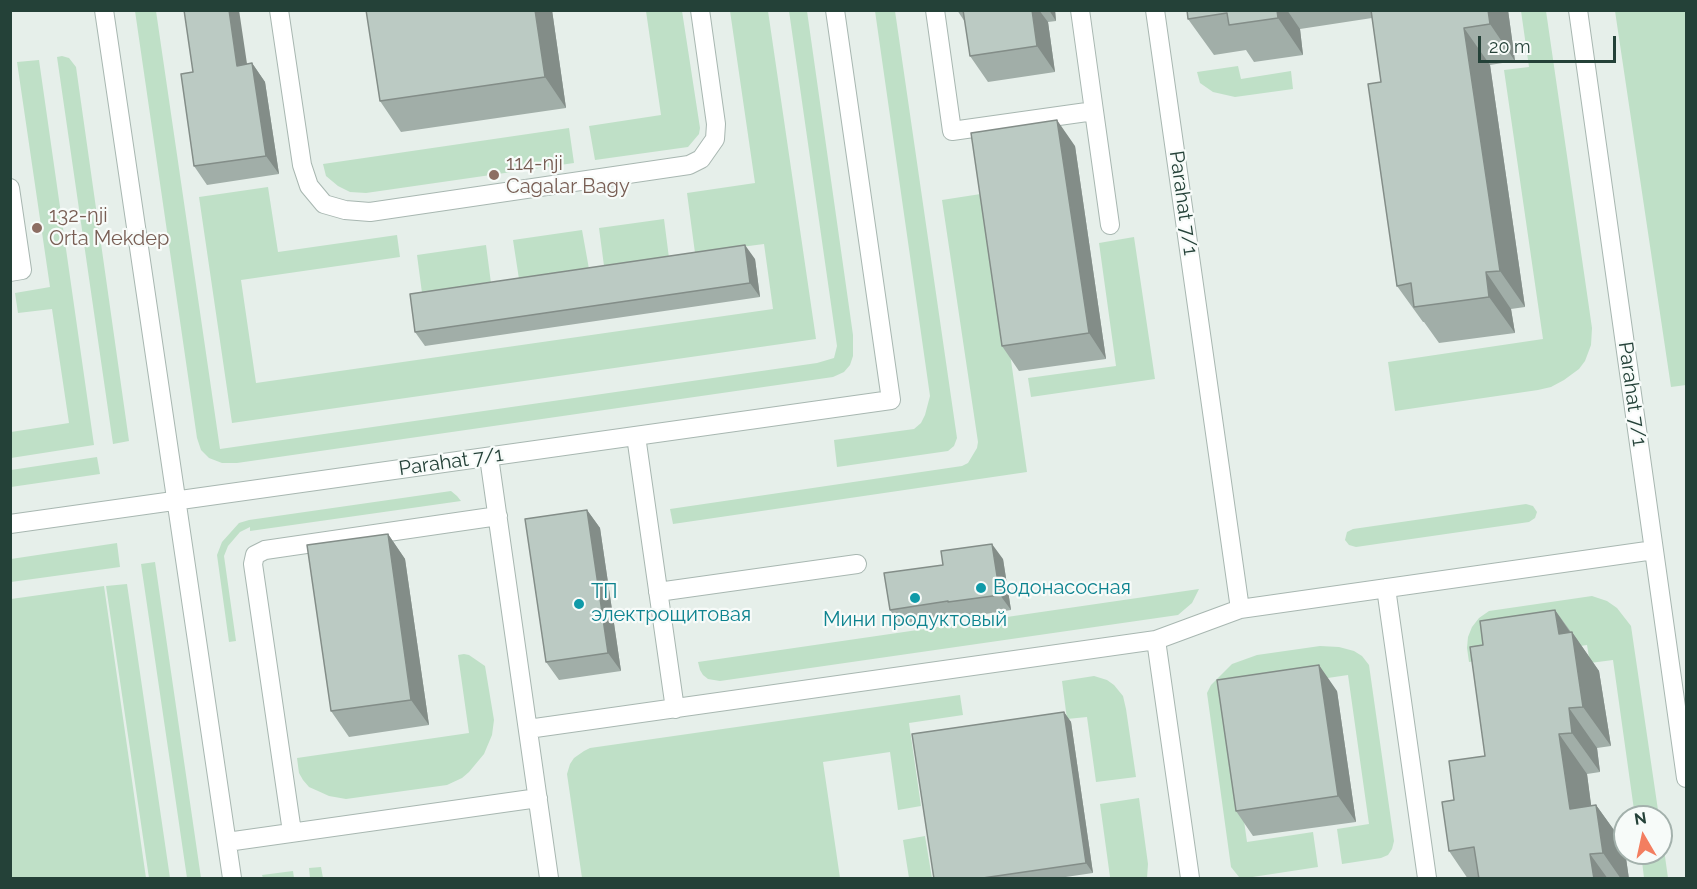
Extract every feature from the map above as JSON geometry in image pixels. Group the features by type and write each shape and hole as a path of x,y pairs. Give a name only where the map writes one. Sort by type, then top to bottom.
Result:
{"street":[{"path":"104,10 232,879"},
{"path":"279,10 302,165 309,186 324,204 345,210 370,212 689,165 701,159 715,140 716,124 700,10"},
{"name":"Parahat 7/1","path":"10,524 891,400 836,10"},
{"path":"935,10 952,131 1094,111"},
{"path":"1080,10 1110,225"},
{"name":"Parahat 7/1","path":"1155,10 1240,609"},
{"name":"Parahat 7/1","path":"1578,10 1686,778"},
{"path":"10,188 22,270 10,272"},
{"path":"636,436 675,709"},
{"path":"489,457 549,879"},
{"path":"292,832 253,564 255,555 265,550 498,516"},
{"path":"528,729 1156,640 1240,609 1654,550"},
{"path":"658,592 857,564"},
{"path":"1386,588 1427,879"},
{"path":"1156,640 1190,879"},
{"path":"226,842 538,798"}],"green space":[{"path":"135,11 156,11 220,449 817,363 834,358 837,346 789,11 807,11 853,335 853,356 850,365 844,372 833,377 237,463 222,463 209,458 201,450 197,438"},
{"path":"646,11 682,11 700,128 699,134 688,147 595,160 589,126 661,115"},
{"path":"730,11 768,11 816,339 232,423 199,197 268,187 278,252 397,235 400,257 241,280 256,383 773,309 764,244 695,253 687,193 755,183"},
{"path":"875,11 895,11 957,438 954,446 948,451 837,467 834,440 914,429 925,415 930,396"},
{"path":"1521,11 1546,11 1592,328 1591,345 1579,369 1551,387 1395,411 1388,362 1543,339 1504,70 1529,67"},
{"path":"1615,11 1686,11 1686,385 1671,387"},
{"path":"57,57 69,58 76,67 129,441 113,444"},
{"path":"39,60 94,445 11,458 11,432 69,423 52,309 18,313 15,293 50,287 17,62"},
{"path":"1238,66 1241,79 1291,71 1293,89 1235,97 1213,92 1200,83 1197,72"},
{"path":"569,128 574,163 366,193 350,192 338,186 326,176 323,164"},
{"path":"987,193 1027,472 673,524 670,509 962,466 968,463 978,442 942,200"},
{"path":"664,219 669,258 604,266 599,228"},
{"path":"582,230 589,269 519,279 513,240"},
{"path":"1134,237 1155,379 1031,397 1028,378 1116,366 1099,243"},
{"path":"486,245 491,283 422,293 417,255"},
{"path":"97,457 100,474 11,487 11,470"},
{"path":"451,491 461,501 250,531 250,527 240,532 228,546 224,556 236,641 229,642 217,555 222,542 239,523"},
{"path":"1526,504 1533,506 1537,512 1535,518 1529,522 1356,547 1349,545 1345,540 1347,532 1353,529"},
{"path":"117,543 120,567 11,582 11,559"},
{"path":"155,562 201,878 187,878 141,564"},
{"path":"127,584 170,878 149,878 106,586"},
{"path":"104,586 146,878 11,878 11,599"},
{"path":"1199,589 1192,603 1178,615 720,681 708,679 703,675 698,662"},
{"path":"1592,596 1607,601 1617,608 1631,626 1657,805 1633,805 1613,660 1590,663 1587,645 1469,662 1468,637 1479,618 1489,611"},
{"path":"1320,646 1354,651 1362,656 1369,665 1394,841 1392,849 1388,855 1381,858 1342,864 1337,829 1369,824 1348,675 1226,693 1247,842 1313,832 1318,867 1246,878 1239,877 1231,867 1207,693 1211,685 1232,664 1257,655"},
{"path":"464,654 485,666 494,720 492,735 484,754 462,778 447,785 346,799 329,796 309,787 303,780 299,773 297,758 469,733 458,655"},
{"path":"1094,676 1107,680 1123,696 1136,777 1096,782 1087,717 1067,719 1062,681"},
{"path":"960,695 963,715 909,723 921,806 898,810 890,752 823,762 840,878 582,878 567,774 574,758 590,748"},
{"path":"1139,798 1148,864 1147,878 1104,878 1110,877 1100,804"},
{"path":"925,836 932,878 909,878 903,840"},
{"path":"1642,865 1666,865 1668,878 1644,878"},
{"path":"321,867 323,878 310,878 309,868"},
{"path":"293,871 294,878 263,878 262,875"}],"building":[{"path":"184,10 229,10 237,66 252,63 266,156 194,166 181,74 193,72"},
{"path":"366,10 535,10 545,77 380,101"},
{"path":"963,10 1032,10 1037,46 970,56"},
{"path":"1187,10 1277,10 1278,18 1229,25 1227,13 1188,19"},
{"path":"1371,10 1488,10 1490,24 1464,28 1500,271 1486,272 1489,297 1414,307 1411,283 1397,286 1368,84 1381,82"},
{"path":"1057,120 1089,333 1002,346 971,133"},
{"path":"745,245 750,283 415,332 410,294"},
{"name":"ТП электрощитовая","path":"587,510 608,653 546,662 525,519"},
{"path":"388,534 411,700 331,711 307,545"},
{"path":"992,544 1000,595 890,610 884,573 943,565 941,551"},
{"path":"1555,610 1559,634 1572,632 1583,707 1569,708 1572,733 1559,734 1570,809 1596,805 1603,853 1590,854 1594,879 1479,879 1474,847 1449,851 1442,802 1454,800 1449,761 1485,756 1470,647 1483,645 1480,621"},
{"path":"1319,665 1338,796 1236,811 1217,680"},
{"path":"1064,712 1086,863 976,879 934,879 912,734"}],"place":[{"name":"114-nji Cagalar Bagy","path":"494,175"},
{"name":"132-nji Orta Mekdep","path":"37,228"},
{"name":"Водонасосная","path":"981,588"},
{"name":"Мини продуктовый","path":"915,598"},
{"name":"ТП электрощитовая","path":"579,604"}]}
